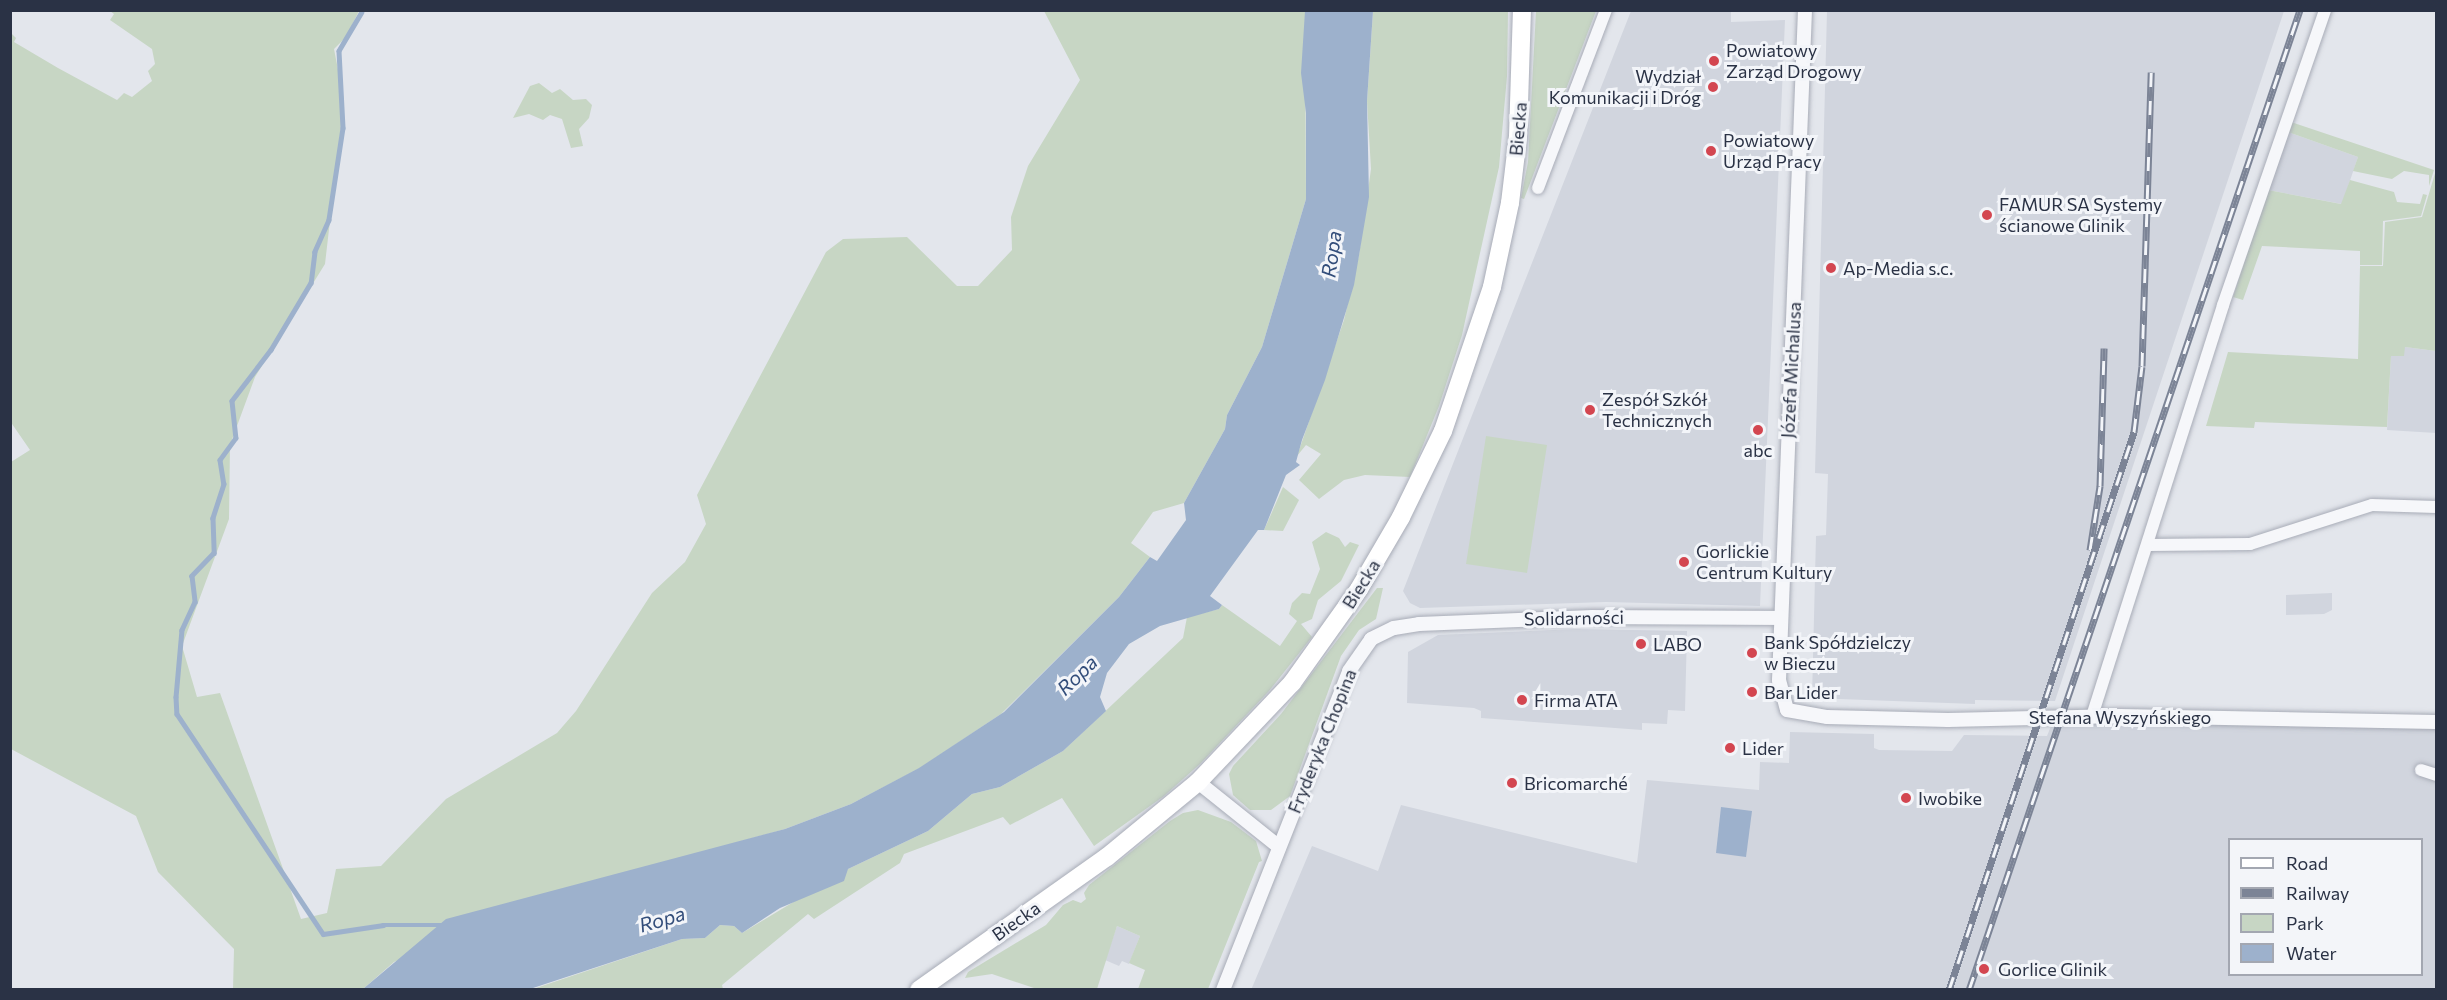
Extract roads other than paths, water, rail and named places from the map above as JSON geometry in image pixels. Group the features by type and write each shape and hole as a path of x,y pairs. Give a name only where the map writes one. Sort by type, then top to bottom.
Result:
{"main road":[{"name":"Biecka","path":"919,990 1107,856 1198,782 1278,699 1334,626 1401,517 1443,430 1492,287 1510,203 1522,78 1522,10"}],"street":[{"name":"Biecka","path":"1538,188 1606,10"},
{"name":"Józefa Michalusa","path":"1804,716 1787,710 1782,699 1781,618 1805,10"},
{"path":"2092,716 2098,685 2148,545 2223,304 2325,10"},
{"path":"2148,545 2250,544 2372,505 2436,507"},
{"name":"Solidarności","path":"1371,639 1405,625 1442,623 1593,617 1781,618"},
{"name":"Fryderyka Chopina","path":"1223,990 1349,671 1371,639"},
{"name":"Stefana Wyszyńskiego","path":"1804,716 1948,720 2092,716 2436,722"},
{"path":"2421,770 2436,775"},
{"path":"1198,782 1279,847"}],"water":[{"name":"Ropa","path":"1305,11 1373,11 1367,101 1369,197 1354,285 1325,380 1302,440 1296,462 1300,465 1286,475 1264,530 1258,530 1210,596 1222,605 1219,609 1160,626 1129,644 1107,673 1100,697 1106,711 1063,751 1000,787 972,794 928,831 848,869 844,881 780,908 742,933 734,926 720,925 705,938 682,939 530,989 363,989 446,919 785,829 851,804 919,768 1004,712 1119,597 1150,557 1157,561 1186,520 1184,503 1225,429 1227,415 1262,347 1306,199 1306,113 1301,73"},
{"path":"1721,807 1752,811 1746,857 1716,853"}],"waterway":[{"path":"362,12 339,51 343,128 329,220 315,252 311,283 271,350 232,401 236,438 220,460 224,484 213,518 214,553 192,576 195,602 182,630 176,697 177,714 323,934 383,925 442,925"}],"railway":[{"path":"1969,990 2300,10"},
{"path":"1949,990 2134,432 2142,366 2151,72"},
{"path":"2090,550 2100,486 2104,348"}],"place":[{"name":"Powiatowy Zarząd Drogowy","path":"1714,61"},
{"name":"Wydział Komunikacji i Dróg","path":"1713,87"},
{"name":"Powiatowy Urząd Pracy","path":"1711,151"},
{"name":"FAMUR SA Systemy ścianowe Glinik","path":"1987,215"},
{"name":"Ap-Media s.c.","path":"1831,268"},
{"name":"Zespół Szkół Technicznych","path":"1590,410"},
{"name":"abc","path":"1758,430"},
{"name":"Gorlickie Centrum Kultury","path":"1684,562"},
{"name":"LABO","path":"1641,644"},
{"name":"Bank Spółdzielczy w Bieczu","path":"1752,653"},
{"name":"Bar Lider","path":"1752,692"},
{"name":"Firma ATA","path":"1522,700"},
{"name":"Lider","path":"1730,748"},
{"name":"Bricomarché","path":"1512,783"},
{"name":"Iwobike","path":"1906,798"},
{"name":"Gorlice Glinik","path":"1984,969"}]}
